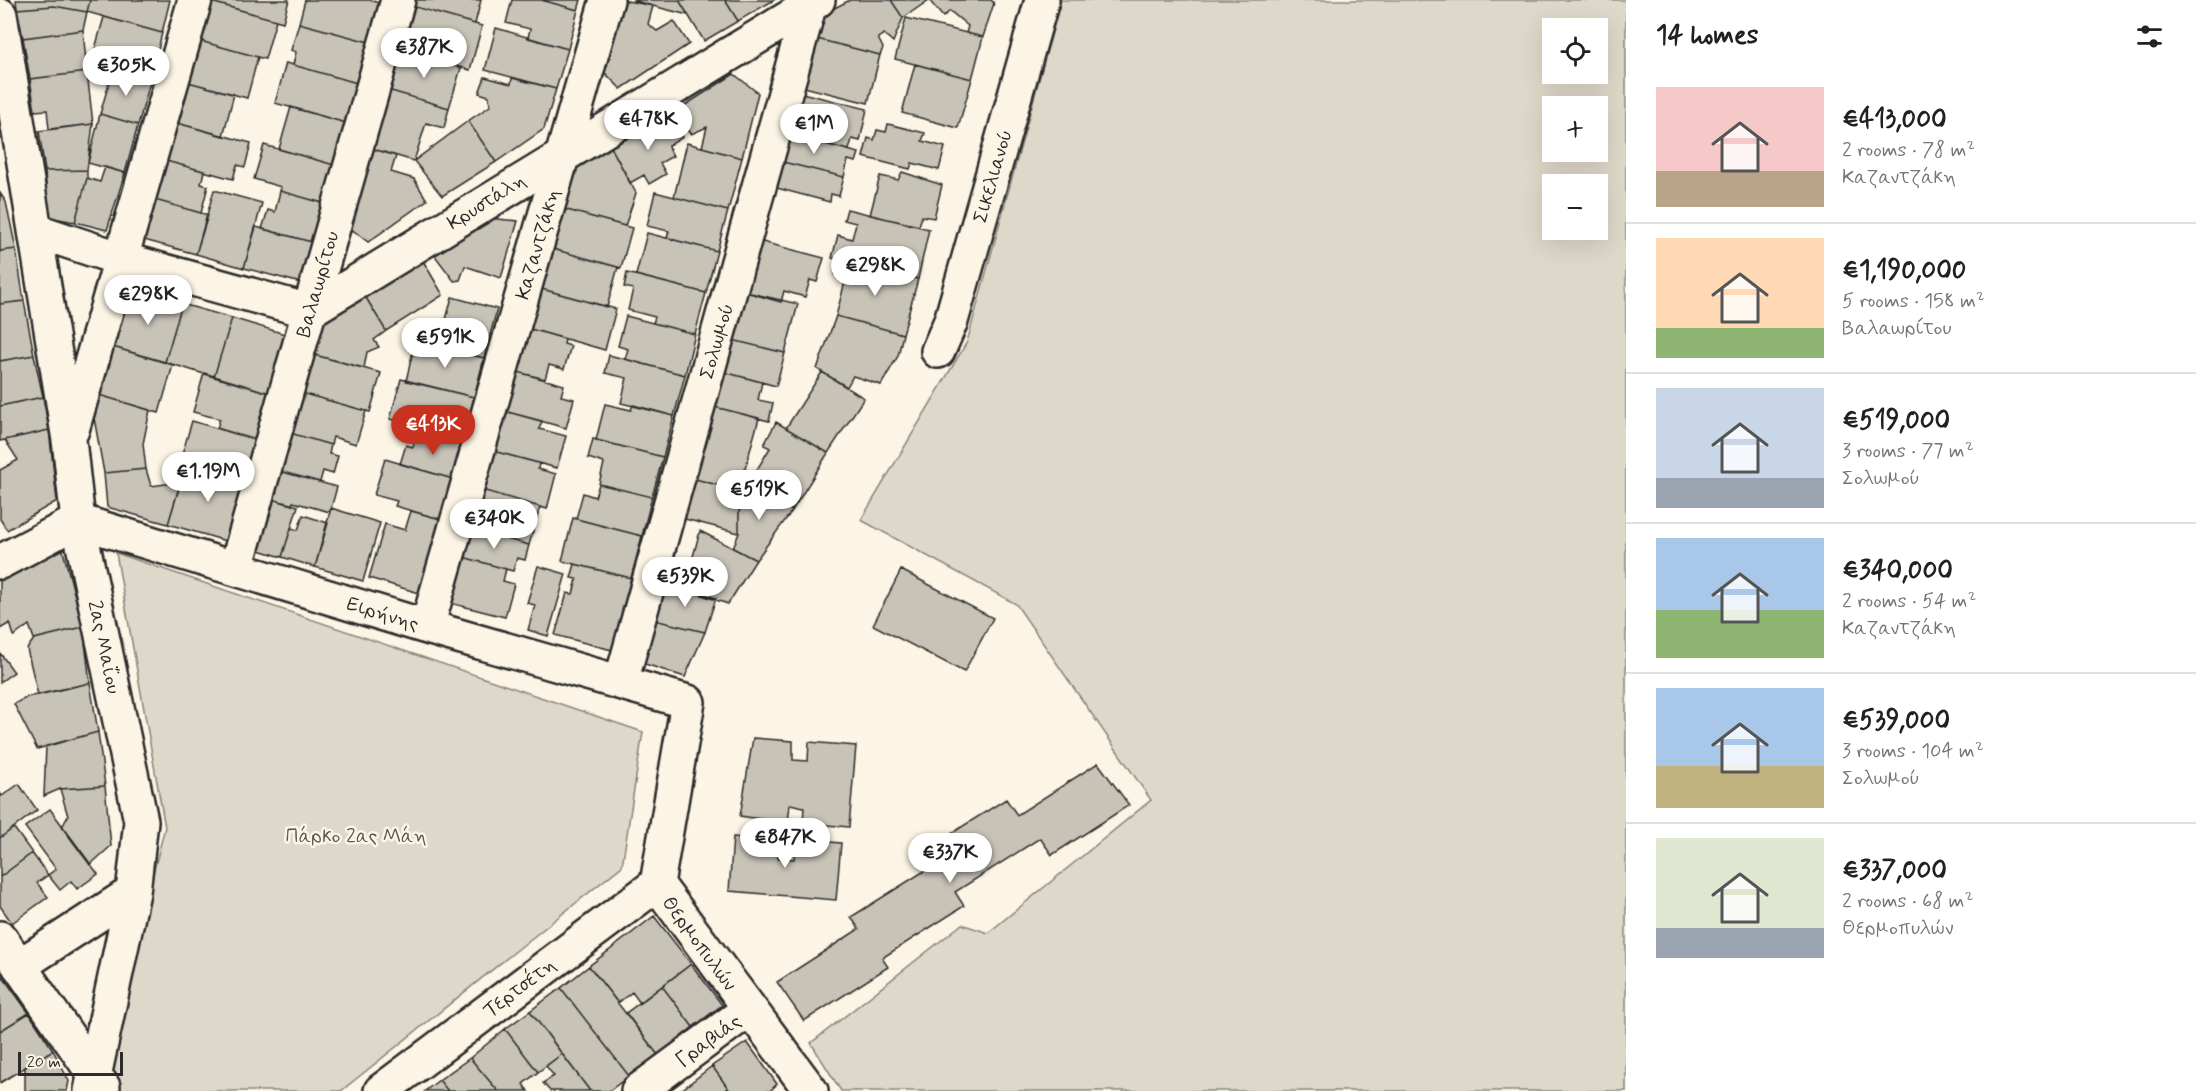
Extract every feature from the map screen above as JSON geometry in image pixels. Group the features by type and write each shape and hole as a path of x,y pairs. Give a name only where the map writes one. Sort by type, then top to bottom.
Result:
{"street":[{"path":"69,440 195,0"},
{"name":"Βαλαωρίτου","path":"236,568 398,0"},
{"name":"Καζαντζάκη","path":"427,627 607,0"},
{"path":"1014,0 1039,13"},
{"name":"Κρυστάλη","path":"309,311 813,2"},
{"name":"Σολωμού","path":"621,682 813,2"},
{"name":"Σικελιανού","path":"938,351 951,321 1039,13"},
{"name":"2ας Μαΐου","path":"0,15 69,440 78,521 141,821 134,892 97,1086"},
{"name":"2ας Μαΐου","path":"0,158 34,216"},
{"path":"34,216 121,260 309,311"},
{"path":"0,561 78,521"},
{"name":"Ειρήνης","path":"78,521 427,627 688,702"},
{"name":"Θερμοπυλών","path":"688,702 657,884 748,1010 811,1091"},
{"name":"Τερτσέτη","path":"381,1091 657,884"},
{"path":"19,966 134,892"},
{"path":"0,938 97,1086"},
{"name":"Γραβιάς","path":"638,1091 748,1010"}],"green space":[{"path":"1061,0 1626,0 1626,1091 841,1091 811,1043 962,924 988,933 1151,800 1016,604 861,520 967,342"},
{"name":"Πάρκο 2ας Μάη","path":"116,553 643,732 622,866 341,1091 98,1091 165,827"}],"building":[{"path":"16,0 90,0 87,12 54,6 17,9"},
{"path":"90,0 170,0 162,33 87,12"},
{"path":"211,0 289,0 283,22 211,2"},
{"path":"305,0 370,0 379,3 369,42 299,23"},
{"path":"414,0 481,0 475,24 412,6"},
{"path":"512,0 541,0 578,10 568,49 528,38 530,29 506,23"},
{"path":"541,0 581,0 578,10"},
{"path":"622,0 653,6 648,24 657,31 674,21 689,44 621,89 601,69"},
{"path":"632,0 679,0 688,15 653,6"},
{"path":"679,0 725,0 738,21 704,41"},
{"path":"725,0 774,0 738,21"},
{"path":"850,0 891,0 903,18 893,42 884,34 878,38 883,48 880,55 809,37 817,17"},
{"path":"891,0 929,0 903,18"},
{"path":"929,0 991,0 994,3 983,37 966,33 968,26 950,11 943,17"},
{"path":"211,2 276,20 265,59 200,41"},
{"path":"54,6 87,12 83,30 23,38 17,9"},
{"path":"412,6 482,26 470,70 400,50"},
{"path":"104,17 162,33 151,79 91,63"},
{"path":"906,18 983,37 972,79 895,59"},
{"path":"299,23 369,42 357,83 293,65 296,52 291,50"},
{"path":"496,28 568,49 556,89 485,70"},
{"path":"83,30 87,72 30,79 23,38"},
{"path":"809,37 880,55 868,103 796,85"},
{"path":"200,41 258,57 247,98 188,82"},
{"path":"400,50 461,68 449,108 388,90"},
{"path":"286,63 357,83 346,123 275,103"},
{"path":"915,64 972,79 958,128 902,113"},
{"path":"113,69 151,79 138,125 100,114"},
{"path":"87,72 93,124 49,129 47,110 35,111 30,79"},
{"path":"734,74 758,93 742,158 702,147 707,127 691,134 676,111"},
{"path":"485,77 511,84 512,78 556,89 544,129 496,162 468,121 490,106 489,96 479,93"},
{"path":"188,82 234,94 223,136 177,123"},
{"path":"388,90 449,108 444,128 426,123 414,161 370,148"},
{"path":"794,91 867,109 860,141 852,139 849,150 783,133"},
{"path":"291,107 346,123 334,165 279,149"},
{"path":"100,114 138,125 125,173 88,163"},
{"path":"670,116 683,137 668,146 673,156 660,163 666,174 649,184 644,175 630,183 611,147"},
{"path":"468,121 496,162 442,196 414,161"},
{"path":"177,123 251,143 245,167 237,165 233,179 166,161"},
{"path":"93,124 87,170 45,171 39,131"},
{"path":"888,124 925,133 922,141 945,147 939,170 912,163 910,169 863,157 868,138 874,140 877,130 886,132"},
{"path":"783,133 859,153 856,162 848,160 844,177 775,160"},
{"path":"687,143 742,158 728,211 674,197"},
{"path":"264,145 334,165 323,203 280,191 281,187 254,179"},
{"path":"611,147 636,193 625,226 560,208 568,172"},
{"path":"370,148 396,156 391,172 414,179 427,200 368,242 345,224"},
{"path":"775,160 844,177 839,196 831,194 830,202 769,186"},
{"path":"166,161 204,171 201,184 208,186 201,213 155,200"},
{"path":"105,167 125,173 107,230 75,222 87,178 100,182"},
{"path":"87,170 75,222 48,217 45,171"},
{"path":"902,172 942,185 934,218 922,216 919,226 870,215 880,176 898,180"},
{"path":"214,190 262,203 244,268 196,254"},
{"path":"280,191 323,203 312,242 262,229 268,210 275,212"},
{"path":"655,192 728,211 717,251 667,238 669,231 647,226"},
{"path":"0,193 6,202 16,249 0,251"},
{"path":"155,200 208,215 196,254 144,240"},
{"path":"560,208 632,228 621,268 549,248"},
{"path":"847,209 929,229 918,279 832,258 838,235 852,239 856,223 844,220"},
{"path":"488,218 518,221 501,278 465,266 460,280 454,281 433,253"},
{"path":"256,227 312,242 301,283 244,268"},
{"path":"647,233 717,251 706,293 636,275"},
{"path":"755,240 824,258 817,282 810,280 805,297 784,291 781,302 742,291"},
{"path":"549,248 618,267 607,307 538,288"},
{"path":"16,249 24,301 0,304 0,251"},
{"path":"422,259 443,295 386,331 365,296"},
{"path":"839,260 918,279 903,334 836,316 846,278 835,275"},
{"path":"627,273 706,293 695,334 653,323 655,317 628,310 633,289 624,287"},
{"path":"538,288 616,309 605,350 527,328"},
{"path":"131,289 182,304 165,362 113,347"},
{"path":"742,291 798,304 785,353 728,339"},
{"path":"365,296 386,331 374,340 379,347 367,352 364,368 311,354 321,324"},
{"path":"452,297 497,309 484,358 439,346"},
{"path":"24,301 34,355 0,361 0,304"},
{"path":"182,304 232,318 214,377 165,362"},
{"path":"626,316 695,334 685,375 625,359 628,349 618,346"},
{"path":"836,316 903,334 898,356 881,385 853,376 847,387 817,369"},
{"path":"232,318 288,335 270,393 214,377"},
{"path":"527,328 565,339 564,344 571,346 564,369 549,365 545,379 514,371"},
{"path":"728,339 785,353 776,386 720,371"},
{"path":"415,342 484,358 474,397 406,381"},
{"path":"113,347 173,365 159,413 99,395"},
{"path":"311,354 381,373 370,412 301,393"},
{"path":"34,355 43,397 0,406 0,361"},
{"path":"609,355 685,375 674,416 621,403 627,378 605,373"},
{"path":"514,371 564,385 561,396 574,399 566,428 504,411"},
{"path":"720,371 762,382 758,400 773,403 769,421 711,406"},
{"path":"822,372 864,398 828,453 786,428"},
{"path":"204,373 270,393 256,440 217,428 220,419 193,412"},
{"path":"401,379 474,397 462,445 416,434 418,426 390,419"},
{"path":"301,393 366,411 356,444 333,437 331,445 290,433"},
{"path":"99,395 150,410 143,444 146,469 104,473 94,418"},
{"path":"43,397 49,430 0,441 0,406"},
{"path":"605,404 631,410 633,405 674,416 663,457 596,440"},
{"path":"711,406 759,418 739,491 692,478"},
{"path":"504,411 542,421 539,429 566,436 557,468 493,451"},
{"path":"192,421 256,440 246,477 181,458"},
{"path":"776,422 828,453 792,511 750,481 770,448 764,445"},
{"path":"49,430 57,501 7,530 0,519 0,470 18,460 5,440"},
{"path":"290,433 331,445 329,454 338,456 333,474 323,471 320,482 279,471"},
{"path":"416,434 462,445 453,479 400,464 406,445 413,447"},
{"path":"593,439 663,457 652,497 599,484 604,463 588,458"},
{"path":"493,451 539,463 538,469 556,474 547,509 482,490"},
{"path":"385,459 453,479 440,519 395,506 397,501 374,495"},
{"path":"208,466 246,477 226,541 168,524 183,474 204,481"},
{"path":"146,469 151,486 181,482 168,524 107,507 104,473"},
{"path":"279,471 337,487 330,512 272,499"},
{"path":"692,478 746,493 739,511 739,533 681,518"},
{"path":"750,481 792,511 756,560 733,548 739,533 739,511"},
{"path":"599,484 652,497 642,536 576,519 583,493 595,497"},
{"path":"482,490 540,507 529,545 470,529"},
{"path":"272,499 298,506 282,557 256,549"},
{"path":"331,508 380,523 363,581 315,567"},
{"path":"411,511 440,519 419,593 369,578 385,524 405,530"},
{"path":"303,515 328,523 315,567 282,557 291,528 298,530"},
{"path":"573,518 642,536 631,578 562,561"},
{"path":"470,529 529,545 525,560 517,558 513,571 463,557"},
{"path":"700,531 756,560 728,604 665,582 671,565 689,571"},
{"path":"62,547 83,627 34,639 29,625 14,636 10,623 0,629 0,581 34,560"},
{"path":"463,557 506,569 503,581 514,584 505,617 450,603"},
{"path":"575,564 631,578 612,650 555,635 567,593 573,594 577,579 571,578"},
{"path":"538,566 566,574 548,636 528,630 535,605 527,603"},
{"path":"901,570 993,618 964,672 873,625"},
{"path":"665,582 716,598 705,632 654,620"},
{"path":"654,620 705,632 685,677 645,664"},
{"path":"83,627 90,683 38,695 27,649 34,639"},
{"path":"0,653 14,672 0,682"},
{"path":"90,683 98,732 37,749 14,704 27,697"},
{"path":"98,732 105,786 60,789 44,796 46,746"},
{"path":"753,738 793,741 793,760 808,761 809,742 856,746 849,827 803,823 804,807 790,804 788,823 740,816"},
{"path":"1098,763 1129,805 1052,855 1040,838 955,892 964,906 882,958 888,967 804,1021 777,982 859,929 851,917 934,865 925,850 1006,799 1017,815"},
{"path":"19,784 37,810 0,838 0,793 2,796"},
{"path":"105,786 111,846 90,865 62,827 68,816 60,789"},
{"path":"50,809 98,874 77,889 71,881 60,890 48,875 56,869 25,827"},
{"path":"14,828 32,853 0,877 0,838"},
{"path":"733,837 780,841 778,858 794,859 795,839 841,843 836,900 729,891"},
{"path":"32,853 48,875 37,883 48,897 12,923 0,906 0,877"},
{"path":"654,916 691,964 640,1003 632,992 618,1003 589,966"},
{"path":"691,964 722,1005 693,1027 662,986"},
{"path":"589,966 658,1055 629,1076 561,988"},
{"path":"0,973 29,1013 0,1031"},
{"path":"662,986 693,1027 658,1055 626,1013"},
{"path":"561,988 629,1076 609,1091 590,1091 530,1011"},
{"path":"530,1011 562,1054 538,1072 505,1029"},
{"path":"29,1013 53,1050 0,1083 0,1031"},
{"path":"505,1029 538,1072 523,1084 528,1091 498,1091 470,1058"},
{"path":"747,1042 777,1084 770,1091 730,1091 712,1066"},
{"path":"53,1050 69,1081 67,1091 25,1091 25,1067"},
{"path":"562,1054 590,1091 550,1091 543,1083 554,1076 546,1066"},
{"path":"470,1058 498,1091 448,1091 439,1080"},
{"path":"712,1066 728,1088 725,1091 680,1091"},
{"path":"439,1080 448,1091 425,1091"}]}
